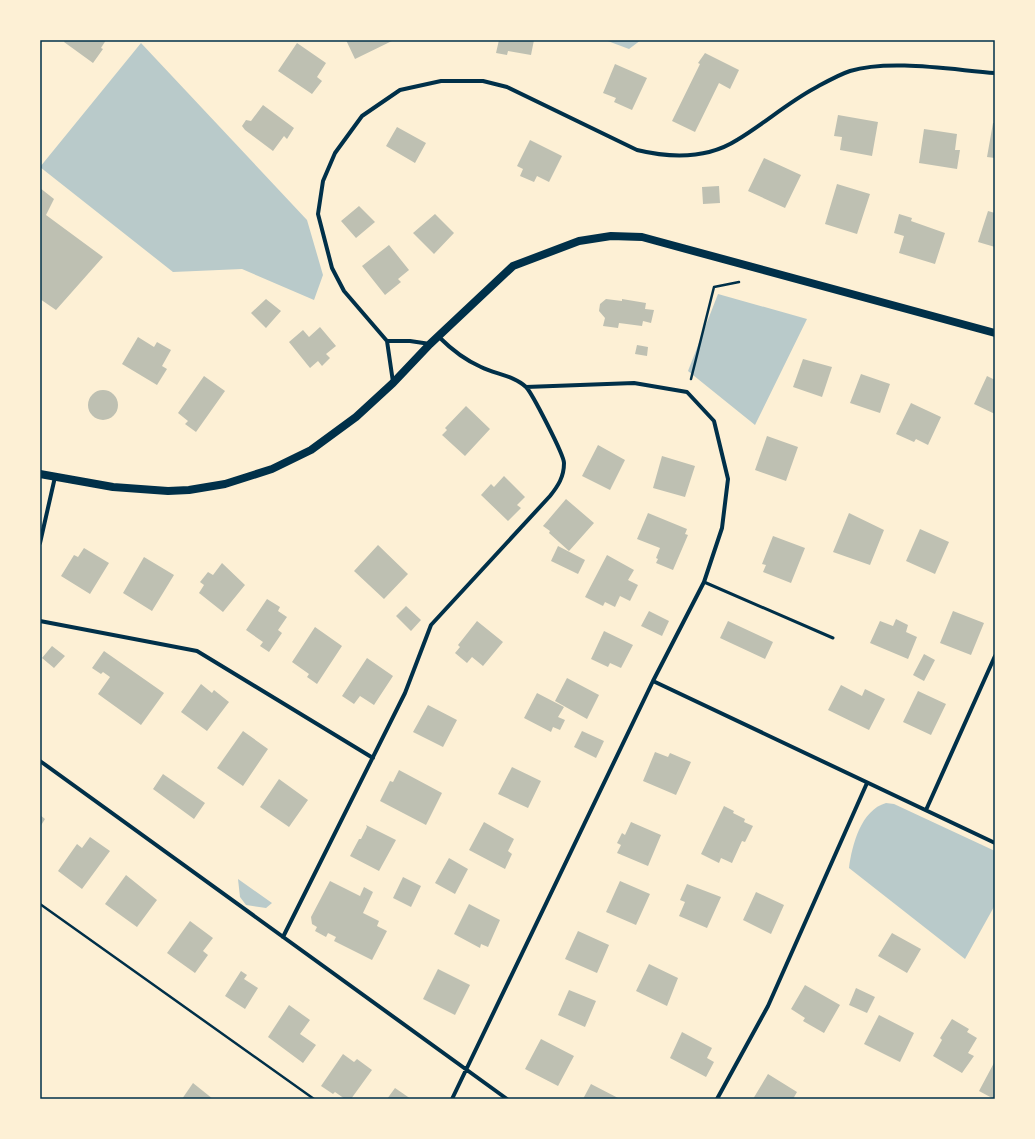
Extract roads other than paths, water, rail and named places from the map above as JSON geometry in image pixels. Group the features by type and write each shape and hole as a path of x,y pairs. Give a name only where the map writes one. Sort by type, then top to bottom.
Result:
{"main road":[{"path":"40,474 113,487 151,491 189,490 242,480 284,464 311,450 356,417 393,383 430,344 513,266 579,241 611,236 642,237 995,333"}],"street":[{"path":"393,383 387,341 344,291 332,268 318,214 324,181 336,152 362,116 400,90 441,81 483,81 507,87 637,150 658,155 676,156 699,154 736,141 797,98 850,71 884,65 995,73"},
{"path":"439,337 453,351 481,367 526,387 634,383 687,392 714,421 728,479 722,528 704,582 653,681 452,1099"},
{"path":"387,341 410,341 430,344"},
{"path":"283,937 405,693 432,625 558,485 563,473 564,461 558,445 526,387"},
{"path":"40,544 55,477"},
{"path":"40,621 196,651 373,758"},
{"path":"926,810 995,656"},
{"path":"653,681 995,843"},
{"path":"40,761 507,1099"},
{"path":"717,1099 768,1006 867,783"}],"lane":[{"path":"704,582 833,638"}]}
